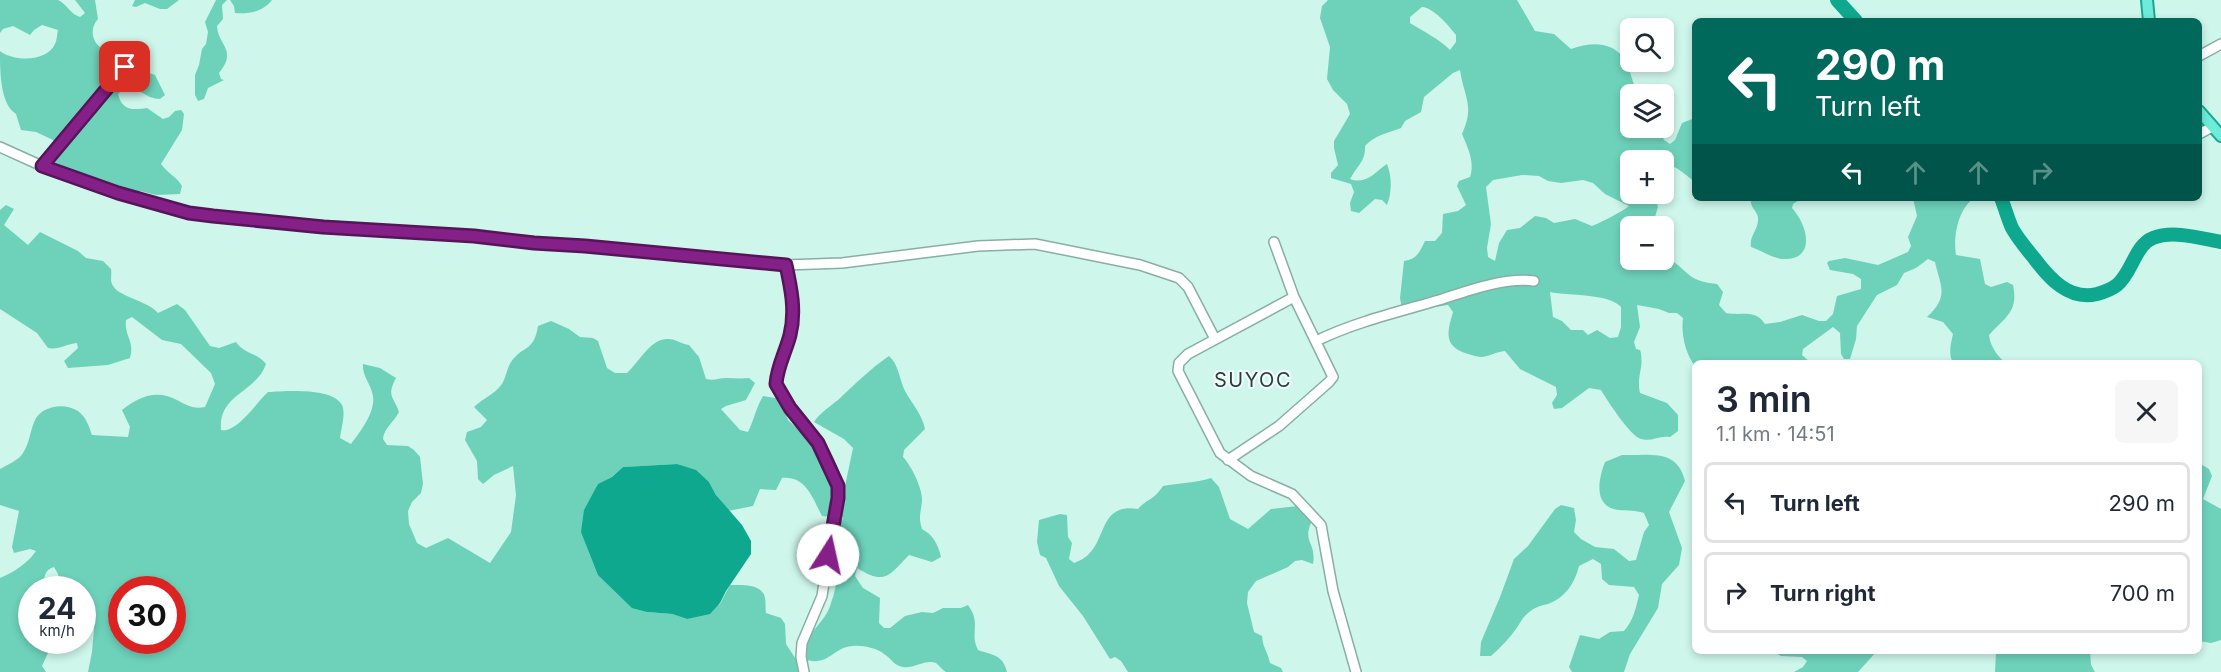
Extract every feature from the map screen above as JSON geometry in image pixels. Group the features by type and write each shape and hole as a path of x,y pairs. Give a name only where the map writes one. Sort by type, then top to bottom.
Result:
{"main road":[{"path":"2147,0 2149,18"},
{"path":"2202,115 2221,136"}],"street":[{"path":"2202,54 2221,44"},
{"path":"42,166 125,67 137,61"},
{"path":"2202,132 2212,127"},
{"path":"0,147 42,166 118,193 180,210 213,216 323,227 474,236 786,265 842,263 978,246 1035,244 1140,265 1179,278 1188,287 1215,339"},
{"path":"1228,460 1279,426 1331,380 1332,373 1294,297 1274,242"},
{"path":"786,265 791,287 793,316 776,384 790,408 818,443 835,478 838,493 822,596 802,643 801,657 804,672"},
{"path":"1316,341 1375,318 1467,291 1512,280 1534,281"},
{"path":"1294,297 1180,360 1178,371 1220,453 1251,476 1292,494 1321,525 1333,591 1356,672"}],"shaded area":[{"path":"0,0 58,0 80,17 85,13 75,0 95,0 98,19 94,26 95,41 127,68 155,75 165,95 160,99 149,97 139,91 122,90 118,94 122,104 133,109 147,108 163,119 175,111 181,110 184,114 182,130 161,164 182,186 180,194 156,195 140,191 133,194 47,164 56,147 53,140 36,132 21,130 16,114 4,95 0,51 13,57 38,57 51,50 56,42 58,30 42,25 30,35 13,26 3,29 0,33"},
{"path":"135,0 179,0 167,9 160,9 145,3 136,7 132,6"},
{"path":"216,0 227,0 222,5 223,19 217,26 227,53 227,58 219,73 221,79 224,80 208,88 204,99 198,101 195,95 195,75 202,49 206,44 208,32 205,22"},
{"path":"230,0 272,0 260,10 235,13"},
{"path":"1328,0 1517,0 1535,31 1554,34 1571,49 1599,44 1612,48 1620,54 1620,72 1630,72 1634,84 1620,84 1620,138 1663,138 1670,144 1675,140 1682,123 1692,119 1692,180 1674,166 1674,150 1620,150 1620,202 1605,194 1593,183 1583,180 1561,183 1548,181 1539,176 1522,175 1493,180 1486,187 1491,224 1487,248 1488,257 1495,261 1499,243 1507,230 1520,228 1535,216 1546,218 1554,223 1575,219 1592,226 1629,206 1625,204 1657,204 1655,216 1620,216 1620,270 1674,270 1674,262 1694,278 1717,284 1723,292 1719,305 1726,313 1757,316 1765,324 1802,315 1826,321 1833,314 1837,296 1861,289 1861,279 1853,274 1830,270 1827,263 1829,261 1845,258 1878,265 1908,252 1911,246 1908,237 1917,216 1914,201 1971,201 1960,216 1955,240 1956,255 1980,259 1985,284 1991,287 2007,282 2013,285 2012,308 2005,319 1989,335 1995,351 2002,360 1952,360 1950,352 1953,334 1943,322 1927,317 1934,310 1942,291 1935,262 1928,259 1904,273 1897,285 1877,295 1857,326 1850,359 1844,359 1841,354 1840,333 1833,327 1803,349 1802,355 1808,360 1692,360 1684,343 1683,318 1677,313 1637,305 1640,327 1634,342 1641,356 1640,393 1667,403 1678,415 1678,431 1670,437 1645,440 1636,436 1619,417 1601,390 1589,388 1562,408 1554,409 1552,403 1557,395 1556,387 1520,369 1505,351 1480,357 1454,347 1449,338 1449,326 1453,312 1448,305 1416,310 1402,309 1400,298 1404,261 1417,255 1425,241 1435,241 1442,233 1443,214 1458,211 1466,205 1457,186 1459,181 1470,177 1472,166 1462,134 1468,108 1460,70 1453,73 1424,97 1421,112 1405,121 1401,128 1377,137 1365,146 1363,160 1350,179 1366,179 1387,164 1391,190 1387,205 1382,200 1375,199 1359,213 1351,211 1350,203 1354,192 1351,184 1331,178 1331,173 1338,165 1334,141 1350,114 1347,104 1333,90 1327,79 1330,47 1320,18 1322,6","holes":["1422,7 1436,14 1456,35 1456,42 1450,50 1410,23 1410,17","1550,292 1598,297 1615,302 1621,307 1621,327 1618,337 1610,338 1597,330 1588,335 1583,330 1571,330 1562,321 1553,317"]},
{"path":"1751,201 1798,201 1792,208 1801,222 1806,238 1802,252 1796,257 1782,259 1751,247 1758,220"},
{"path":"6,205 14,209 4,225 28,245 40,232 78,251 86,258 103,261 111,269 112,284 120,292 158,313 177,304 185,310 210,346 219,348 236,342 243,349 263,360 266,364 261,374 225,409 221,430 227,430 240,422 268,392 308,391 329,395 342,405 340,438 351,444 368,420 373,405 372,392 363,364 380,368 396,378 391,393 399,412 385,432 383,439 387,445 408,446 420,457 423,484 421,493 412,502 408,511 409,524 417,543 426,548 448,538 490,563 511,532 516,495 513,466 494,475 483,484 478,479 477,461 465,440 467,432 481,427 487,420 474,407 502,384 511,362 534,340 538,326 551,321 580,337 593,338 598,341 607,368 615,373 627,373 655,343 669,339 689,345 699,357 706,379 749,378 755,383 746,400 721,409 740,430 748,432 763,396 781,399 788,420 821,451 827,461 835,493 845,486 853,448 844,439 814,422 889,356 924,424 925,429 904,450 903,457 913,471 921,490 922,529 934,540 941,557 932,562 909,555 886,576 875,576 857,568 855,576 863,588 880,598 879,623 884,628 890,628 905,616 922,612 933,613 943,608 961,608 968,605 974,618 978,650 1000,659 1007,672 946,672 932,662 903,667 877,650 861,646 840,649 821,660 805,660 806,644 828,611 836,586 832,544 835,532 843,518 837,514 829,517 822,516 803,484 790,478 782,478 776,490 760,489 753,506 728,511 709,482 677,464 623,467 612,477 597,485 647,612 672,614 687,619 720,604 730,585 756,587 763,593 766,613 781,618 785,624 786,644 799,664 801,672 88,672 92,654 96,654 96,576 58,576 54,567 48,570 45,576 18,576 18,654 48,654 42,666 46,672 0,672 0,578 20,567 36,551 30,549 14,553 12,547 19,511 0,505 0,469 21,456 36,418 50,408 61,406 73,408 83,416 92,435 128,437 130,427 122,410 135,401 149,396 163,395 191,407 205,407 215,384 211,373 181,344 162,340 132,317 126,320 126,331 131,347 130,358 108,365 68,368 64,361 78,348 77,343 48,348 37,333 0,309 0,210"},
{"path":"1622,455 1652,455 1669,459 1676,463 1685,481 1669,512 1682,548 1679,565 1662,584 1658,608 1630,654 1624,672 1572,672 1569,667 1580,635 1599,639 1610,632 1624,631 1632,619 1639,595 1634,587 1609,585 1602,579 1601,564 1593,559 1579,566 1572,584 1564,594 1532,610 1491,656 1480,656 1481,642 1514,559 1528,546 1555,509 1561,505 1574,508 1576,520 1574,532 1581,539 1595,547 1614,549 1629,561 1636,560 1644,532 1649,525 1644,513 1611,508 1605,504 1600,492 1599,484 1605,462"},
{"path":"677,464 696,470 709,482 716,495 742,525 751,541 751,554 720,603 710,614 687,619 672,614 632,608 598,575 581,532 584,510 598,484 612,477 623,467"},
{"path":"2202,465 2209,469 2212,476 2203,499 2221,509 2221,640 2211,643 2202,642"},
{"path":"1211,478 1219,487 1230,519 1248,529 1271,509 1298,506 1315,515 1308,531 1314,556 1313,564 1302,560 1295,561 1288,567 1256,581 1248,592 1247,603 1254,632 1262,636 1270,663 1281,668 1283,672 1128,672 1121,661 1115,657 1110,659 1083,616 1059,586 1046,558 1040,555 1037,542 1039,520 1060,514 1067,515 1068,537 1072,543 1069,559 1074,563 1086,557 1093,549 1114,513 1124,509 1138,509 1163,486"},
{"path":"1777,654 1874,654 1858,672 1794,672 1803,667 1807,661 1802,657"},
{"path":"1996,654 2090,654 2091,665 2095,672 1995,672"}],"waterway":[{"path":"1837,0 1853,18"},
{"path":"2002,201 2019,240 2053,280 2077,294 2097,294 2117,285 2142,247 2153,238 2178,235 2221,242"}],"district":[{"name":"SUYOC","path":"1253,380"}],"route":[{"path":"125,67 42,166 118,193 189,213 323,227 474,236 786,265 791,287 793,316 776,384 790,408 818,443 838,486 828,555"}]}
